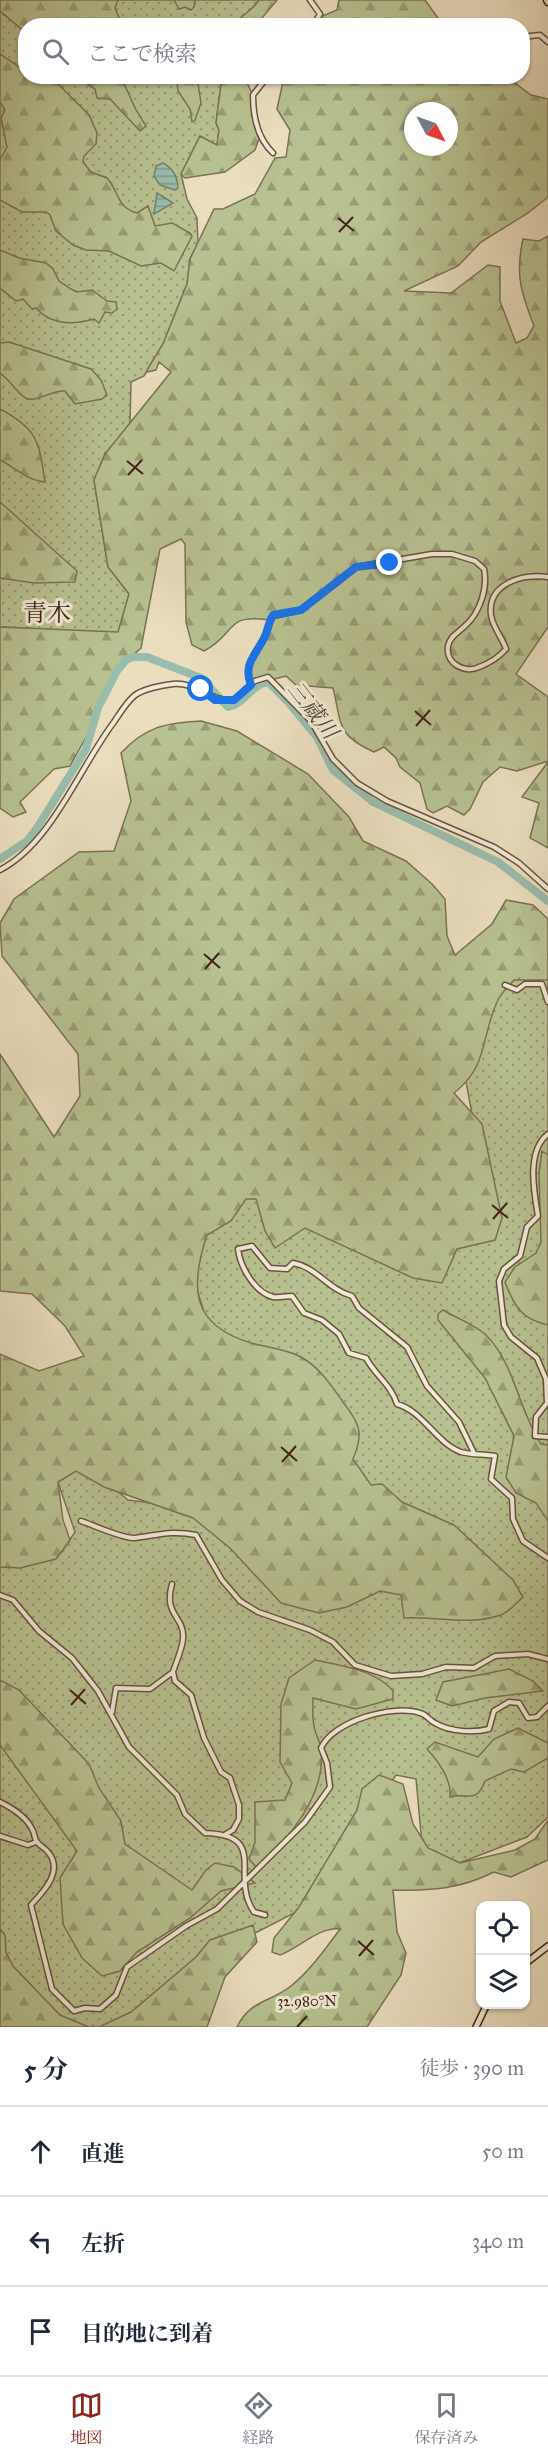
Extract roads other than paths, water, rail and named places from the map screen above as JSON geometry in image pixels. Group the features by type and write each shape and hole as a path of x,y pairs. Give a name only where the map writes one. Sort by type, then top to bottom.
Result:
{"street":[{"path":"310,0 320,14 318,18"},
{"path":"530,36 540,35 548,42"},
{"path":"262,84 253,95 253,107 260,138 273,153"},
{"path":"251,685 248,677 250,662 265,636 273,615 301,610 356,567 432,554 453,554 475,561 484,569 482,594 476,614 450,640 447,648 452,662 463,670 473,670 488,664 506,649 491,617 495,595 502,587 528,576 548,577"},
{"path":"0,870 25,853 44,831 98,743 134,696 174,684 201,689 215,700 234,700 251,685 268,677 311,721 333,759 357,783 387,801 494,848 519,863 548,889"},
{"path":"505,985 517,990 525,984 542,984 548,1002"},
{"path":"548,1134 541,1140 533,1171 538,1216 527,1227 520,1257 504,1269 499,1281 504,1324 511,1337 537,1358 546,1379 547,1403 536,1417 536,1436 548,1437"},
{"path":"474,1453 459,1422 427,1386 406,1347 359,1308 352,1296 336,1292 307,1265 293,1263 287,1269 270,1268 252,1246 238,1248 239,1262 255,1286 273,1297 292,1296 303,1313 322,1320 339,1334 350,1353 366,1358 374,1372 394,1392 398,1404 410,1407 429,1428 460,1452 495,1455 491,1479 512,1498 513,1519 523,1541 548,1558"},
{"path":"81,1521 133,1538 151,1533 181,1532 196,1535 222,1580 240,1601 258,1612 310,1630 333,1642 355,1665 391,1676 422,1674 446,1667 474,1668 495,1656 528,1654 548,1659"},
{"path":"172,1584 168,1598 170,1611 177,1618 183,1638 173,1672 176,1681 191,1695 204,1738 221,1772 230,1778 240,1804 239,1819 233,1830 226,1834"},
{"path":"0,1595 13,1600 39,1631 72,1658 111,1714 129,1747 177,1795 185,1814 205,1833 226,1834 240,1843 244,1853 244,1898 254,1912 265,1915"},
{"path":"111,1714 116,1688 150,1689 173,1672"},
{"path":"0,1802 22,1815 32,1829 36,1842 49,1853 53,1875 48,1886 31,1905 52,1989 74,2011 85,2008 100,2009 116,1995 127,1967 186,1926 217,1909 305,1822 330,1787 327,1763 321,1748 324,1740 339,1727 391,1711 421,1713 436,1725 462,1731 483,1731 489,1729 494,1711 509,1702 519,1703 528,1718 537,1718 548,1706"},
{"path":"0,1836 28,1845 36,1842"},
{"path":"530,1959 548,1946"},
{"path":"476,2027 485,2009"}],"waterway":[{"name":"三蔵川","path":"0,859 27,841 37,828 86,749 98,708 117,671 126,660 133,657 147,657 201,678 228,707 239,702 257,686 268,682 317,737 333,770 373,802 498,862 548,901"}],"district":[{"name":"青木","path":"47,613"}]}
